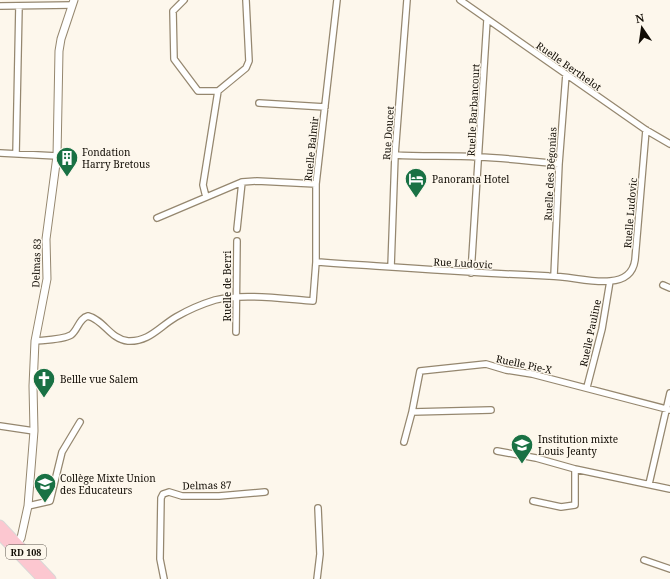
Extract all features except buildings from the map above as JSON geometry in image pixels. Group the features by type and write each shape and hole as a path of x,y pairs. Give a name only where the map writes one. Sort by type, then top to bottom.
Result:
{"main road":[{"name":"RD 108","path":"0,525 42,579"},
{"name":"RD 108","path":"1,537 15,546 51,579"}],"street":[{"path":"184,0 173,10 174,59 198,91 218,91 246,68 249,62 246,0"},
{"name":"Ruelle Balmir","path":"237,298 313,300 316,262 316,184 337,0"},
{"name":"Rue Doucet","path":"391,267 395,155 407,0"},
{"name":"Ruelle Berthelot","path":"460,0 646,130 670,144"},
{"path":"0,6 73,2"},
{"name":"Delmas 83","path":"15,546 21,538 28,506 34,431 33,386 35,341 47,279 46,238 58,156 59,51 61,39 73,2"},
{"path":"16,154 19,6"},
{"name":"Ruelle Barbancourt","path":"471,273 480,157 487,20"},
{"name":"Ruelle des Bégonias","path":"554,276 558,164 566,74"},
{"path":"206,197 203,185 218,91"},
{"path":"259,103 325,107"},
{"name":"Ruelle Ludovic","path":"610,281 625,277 633,269 646,130"},
{"path":"2,153 58,156"},
{"path":"395,155 424,158 443,156 480,157 558,164"},
{"path":"157,218 242,182 257,181 316,184"},
{"path":"237,229 242,182"},
{"name":"Ruelle de Berri","path":"236,332 237,241"},
{"name":"Rue Ludovic","path":"316,262 471,273 554,276 610,281"},
{"name":"Ruelle Pauline","path":"587,388 602,329 610,281"},
{"path":"663,285 670,288"},
{"path":"35,341 67,337 77,330 84,316 93,317 116,338 139,341 148,338 175,318 188,311 215,300 237,298"},
{"name":"Ruelle Pie-X","path":"412,412 419,374 422,370 486,364 668,409"},
{"path":"649,484 668,409 670,393"},
{"path":"404,442 412,412 491,410"},
{"path":"28,506 50,501 62,452 80,422"},
{"path":"0,426 34,431"},
{"path":"497,452 536,458 575,470 670,489"},
{"path":"533,501 561,507 575,505 575,470"},
{"name":"Delmas 87","path":"164,579 160,546 161,498 163,494 169,492 182,496 219,496 265,492"},
{"path":"318,508 320,554 318,579"},
{"path":"644,560 670,569"}],"place":[{"name":"Fondation Harry Bretous","path":"67,178"},
{"name":"Panorama Hotel","path":"416,198"},
{"name":"Bellle vue Salem","path":"44,398"},
{"name":"Institution mixte Louis Jeanty","path":"522,464"},
{"name":"Collège Mixte Union des Educateurs","path":"45,504"}]}
